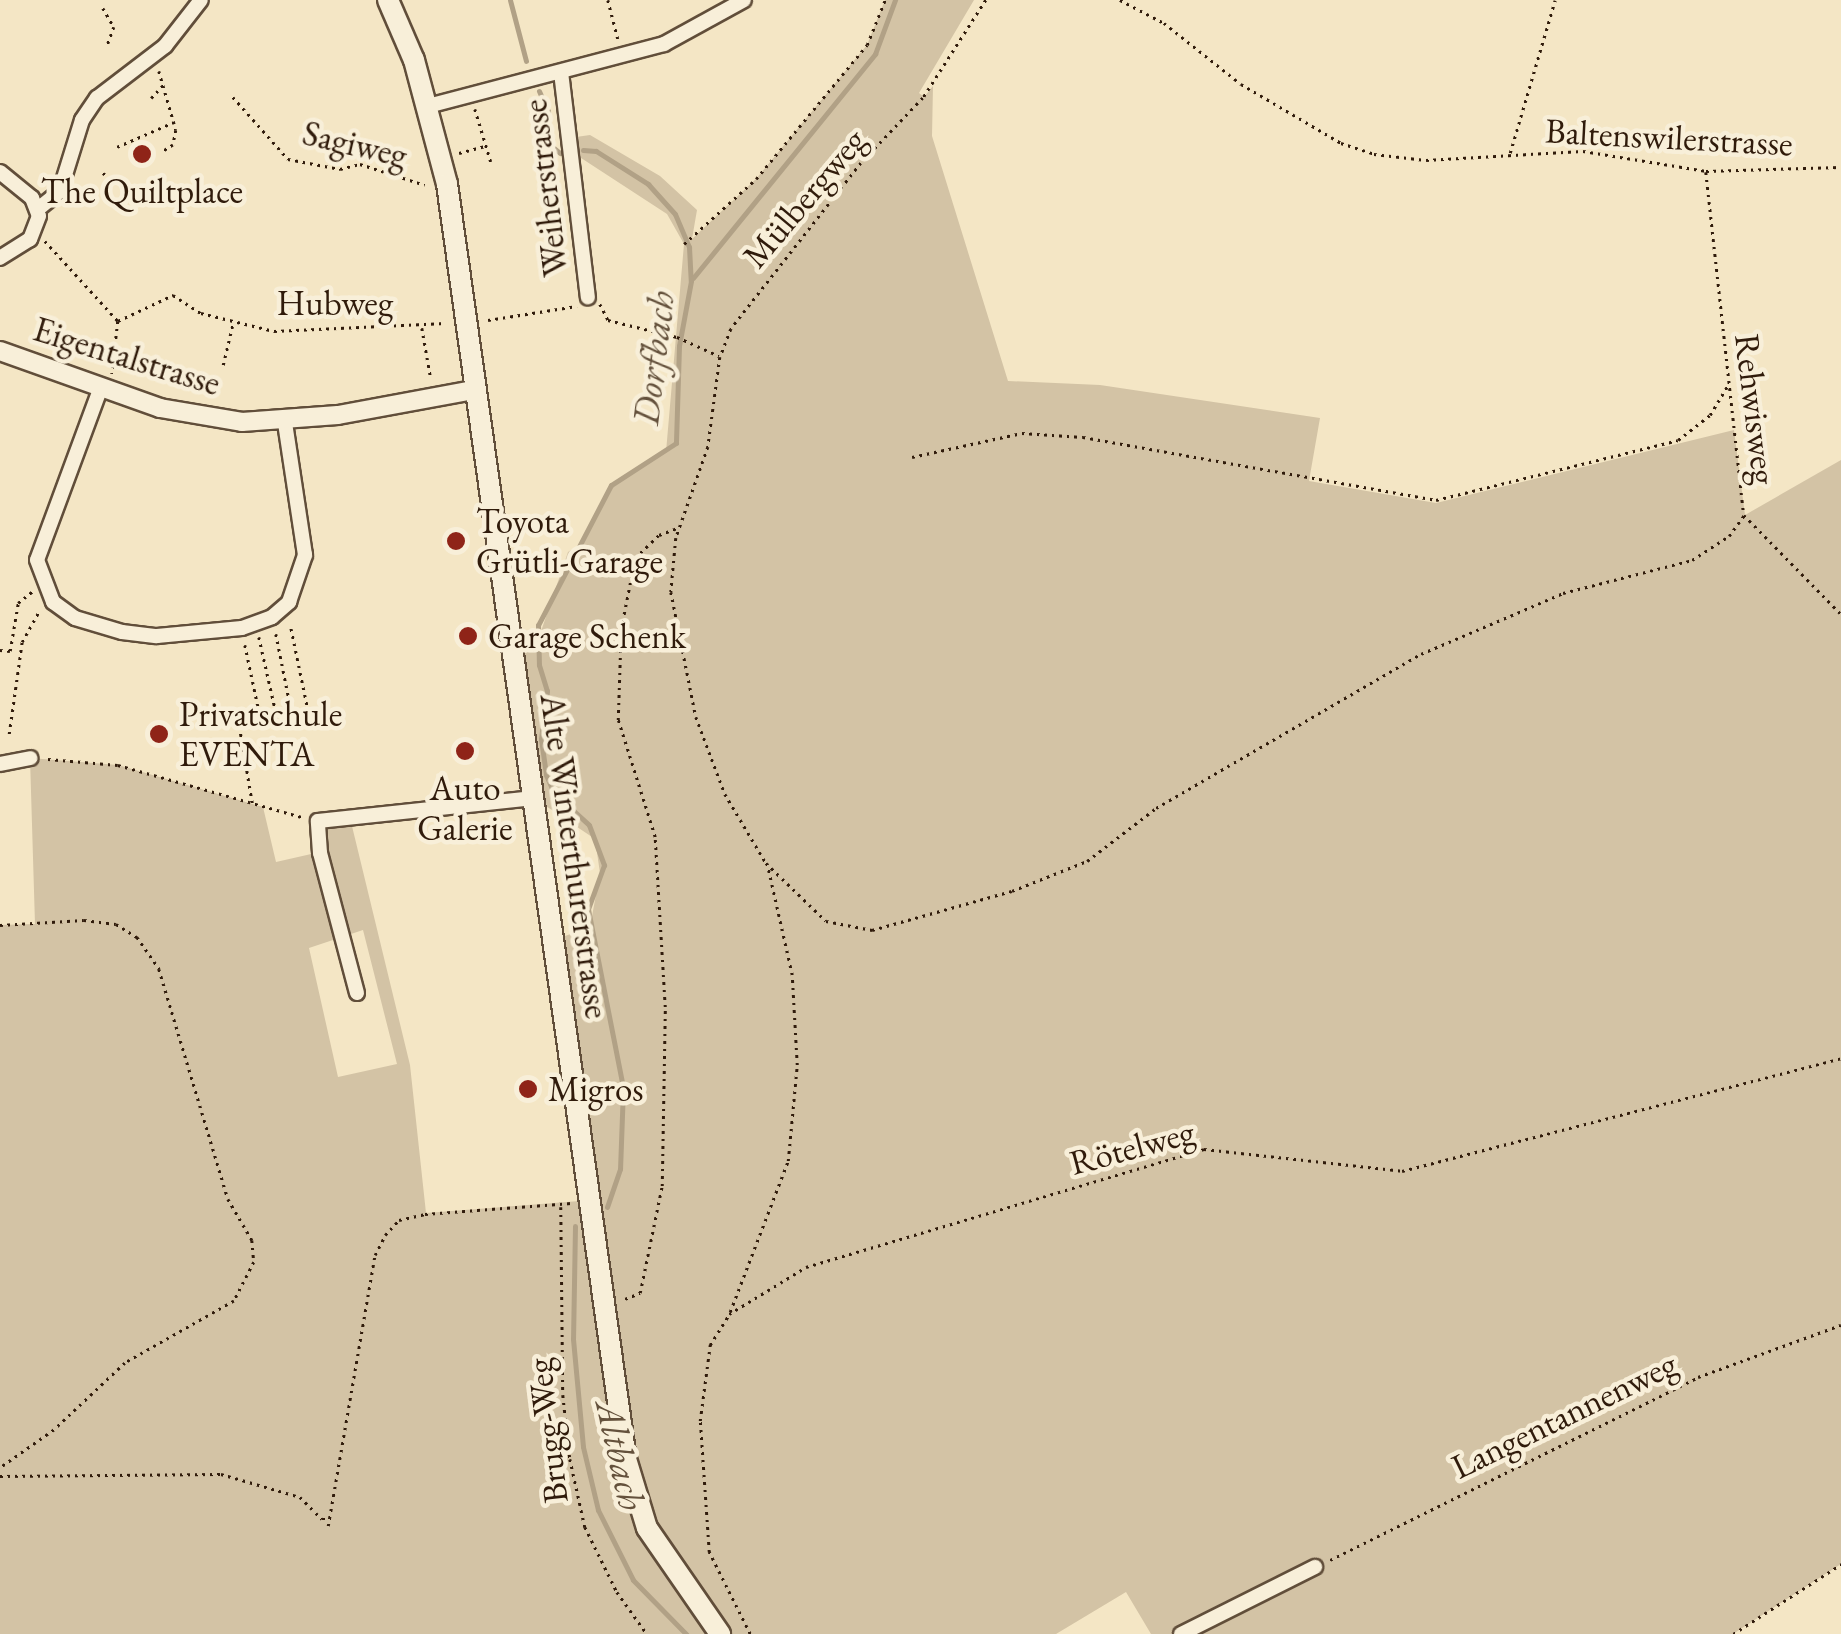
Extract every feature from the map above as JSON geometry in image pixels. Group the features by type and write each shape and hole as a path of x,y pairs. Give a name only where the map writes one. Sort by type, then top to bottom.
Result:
{"main road":[{"name":"Alte Winterthurerstrasse","path":"388,0 428,106 447,184 473,390 593,1200 622,1432 647,1528 720,1634"}],"street":[{"path":"0,258 36,230 38,208 60,191 82,120 97,98 152,56 201,0"},
{"path":"428,106 622,55 700,30 744,0"},
{"name":"Weiherstrasse","path":"561,72 588,297"},
{"path":"0,172 38,208"},
{"name":"Eigentalstrasse","path":"0,351 106,389 208,418 285,422 473,390"},
{"path":"106,389 38,560 42,584 53,602 75,618 122,632 249,627 277,614 302,580 304,555 285,422"},
{"path":"0,764 30,758"},
{"path":"357,993 320,852 318,820 534,798"},
{"path":"1181,1634 1315,1567"}],"path":[{"path":"608,0 622,55"},
{"path":"684,244 756,179 867,45 884,0"},
{"name":"Mülbergweg","path":"766,863 725,794 696,717 672,592 681,526 708,447 720,357 731,329 793,248 933,86 986,0"},
{"name":"Baltenswilerstrasse","path":"1120,0 1341,143 1426,160 1582,151 1706,171 1841,167"},
{"path":"1510,154 1555,0"},
{"path":"103,8 114,27 108,46"},
{"path":"152,56 176,121 173,145 162,152"},
{"path":"151,98 164,84"},
{"path":"470,94 490,162"},
{"name":"Sagiweg","path":"233,97 288,159 340,169 360,164 404,183 432,185"},
{"path":"117,147 176,121"},
{"path":"453,154 486,146"},
{"name":"Rehwisweg","path":"1706,171 1744,515 1841,614"},
{"path":"103,173 130,191 137,185"},
{"path":"36,230 118,321 106,389"},
{"name":"Hubweg","path":"118,321 173,295 201,313 274,331 446,323"},
{"path":"476,318 571,312 588,297 606,308 608,320 677,337 720,357"},
{"path":"224,365 233,321"},
{"path":"422,327 431,380"},
{"path":"912,457 1022,433 1082,436 1436,500 1678,440 1710,415 1728,384"},
{"path":"766,863 826,920 872,930 1012,891 1087,862 1156,808 1421,654 1563,593 1692,560 1729,536 1744,515"},
{"path":"615,1300 640,1293 662,1186 665,1007 654,837 618,720 621,629 636,558 659,535 681,526"},
{"path":"0,650 10,651 18,603 42,584"},
{"path":"9,734 22,642 34,615 53,602"},
{"path":"277,614 292,716"},
{"path":"252,804 239,726 308,712 289,620 277,614"},
{"path":"249,627 277,718"},
{"path":"249,627 261,722"},
{"path":"30,758 118,764 318,820"},
{"path":"750,1634 709,1552 700,1421 710,1345 729,1314 788,1161 797,1065 792,975 766,863"},
{"path":"0,925 84,920 116,924 137,937 159,969 228,1198 252,1240 254,1262 234,1300 125,1363 54,1430 0,1468"},
{"name":"Rötelweg","path":"729,1314 806,1267 1204,1149 1402,1171 1841,1058"},
{"path":"328,1526 375,1256 385,1235 399,1220 426,1214 593,1200"},
{"name":"Brugg-Weg","path":"562,1205 563,1395 570,1459 584,1527 616,1592 647,1634"},
{"name":"Langentannenweg","path":"1315,1567 1698,1377 1841,1325"},
{"path":"0,1476 221,1474 287,1492 322,1519 332,1519"},
{"path":"1733,1634 1841,1564"}],"shaded area":[{"path":"885,0 974,0 919,93 924,97 933,86 932,136 1008,381 1100,385 1320,418 1309,481 1436,503 1734,430 1745,515 1841,460 1841,1564 1733,1634 1151,1634 1126,1592 1056,1634 0,1634 0,925 35,924 30,758 118,765 263,807 276,862 320,852 318,821 351,822 410,1065 426,1213 593,1200 554,940 590,927 600,873 595,839 534,798 513,658 535,649 568,552 582,543 611,485 666,452 684,244 667,214 578,156 576,137 590,135 660,176 697,210 692,239 756,179 867,45","holes":["363,930 397,1064 338,1077 309,948"]}],"waterway":[{"name":"Dorfbach","path":"510,0 526,61"},
{"path":"693,278 875,54 895,0"},
{"name":"Dorfbach","path":"539,91 548,111 550,145 560,153"},
{"name":"Dorfbach","path":"583,150 596,151 648,184 675,214 689,247 691,281 679,346 676,443 611,485 538,625 539,665 547,691 541,739 546,775 554,793 589,825 604,865 588,909 623,1088 620,1169 607,1207"},
{"name":"Altbach","path":"575,1226 573,1339 583,1447 598,1510 633,1580 686,1634"}],"place":[{"name":"The Quiltplace","path":"142,154"},
{"name":"Toyota Grütli-Garage","path":"456,541"},
{"name":"Garage Schenk","path":"468,636"},
{"name":"Privatschule EVENTA","path":"159,734"},
{"name":"Auto Galerie","path":"465,751"},
{"name":"Migros","path":"528,1089"}]}
